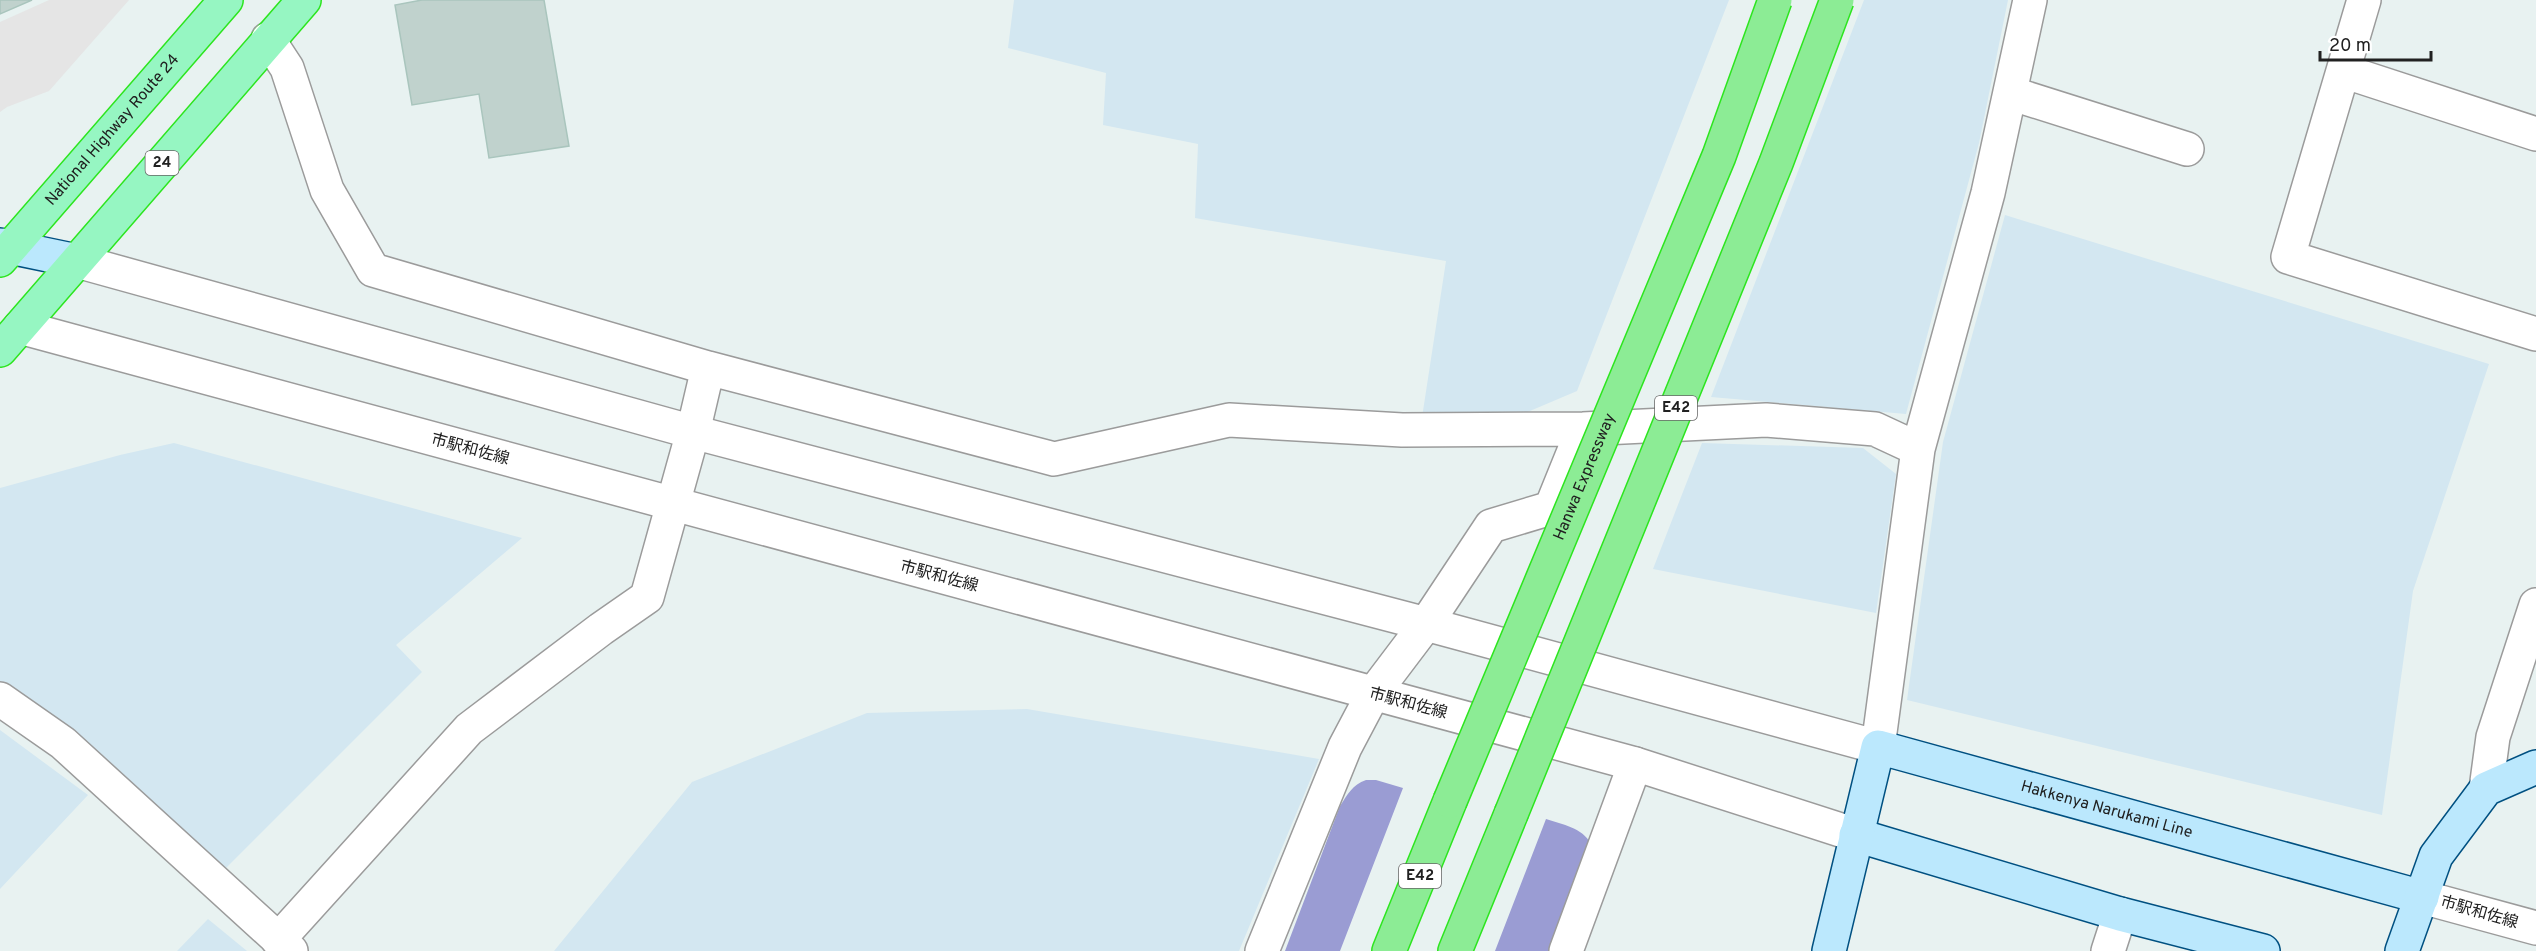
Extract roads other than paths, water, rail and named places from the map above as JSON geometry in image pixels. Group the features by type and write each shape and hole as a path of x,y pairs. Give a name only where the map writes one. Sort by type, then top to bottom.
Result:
{"highway":[{"name":"National Highway Route 24","path":"4,251 226,0"},
{"name":"24","path":"7,333 77,261 304,0"},
{"name":"Hanwa Expressway","path":"1389,951 1719,156 1775,0"},
{"name":"E42","path":"1455,951 1776,163 1837,0"}],"main road":[{"path":"4,251 77,261"},
{"path":"1828,951 1878,747"},
{"name":"Hakkenya Narukami Line","path":"1878,747 2422,897"},
{"path":"2402,951 2436,856 2486,789 2536,767"},
{"path":"1856,835 2120,914 2263,951"}],"street":[{"path":"77,261 693,432 1426,624 1878,747 1918,449 1988,193 2030,0"},
{"path":"2364,0 2288,257 2536,334"},
{"path":"268,39 286,68 327,190 373,270 708,368 1054,459 1229,420 1402,430 1583,429 1714,421 1808,422 1875,429 1918,449"},
{"path":"2343,71 2536,134"},
{"path":"2010,93 2187,149"},
{"name":"市駅和佐線","path":"7,333 674,505 1635,764 1856,835"},
{"path":"0,699 63,743 285,946 469,729 647,597 674,505 708,368"},
{"path":"1262,951 1345,747 1373,694 1426,624 1491,526 1551,508 1583,429"},
{"path":"2486,789 2493,737 2536,605"},
{"path":"1566,951 1635,764"},
{"name":"市駅和佐線","path":"2422,897 2536,928"},
{"path":"2108,951 2120,914"}]}
